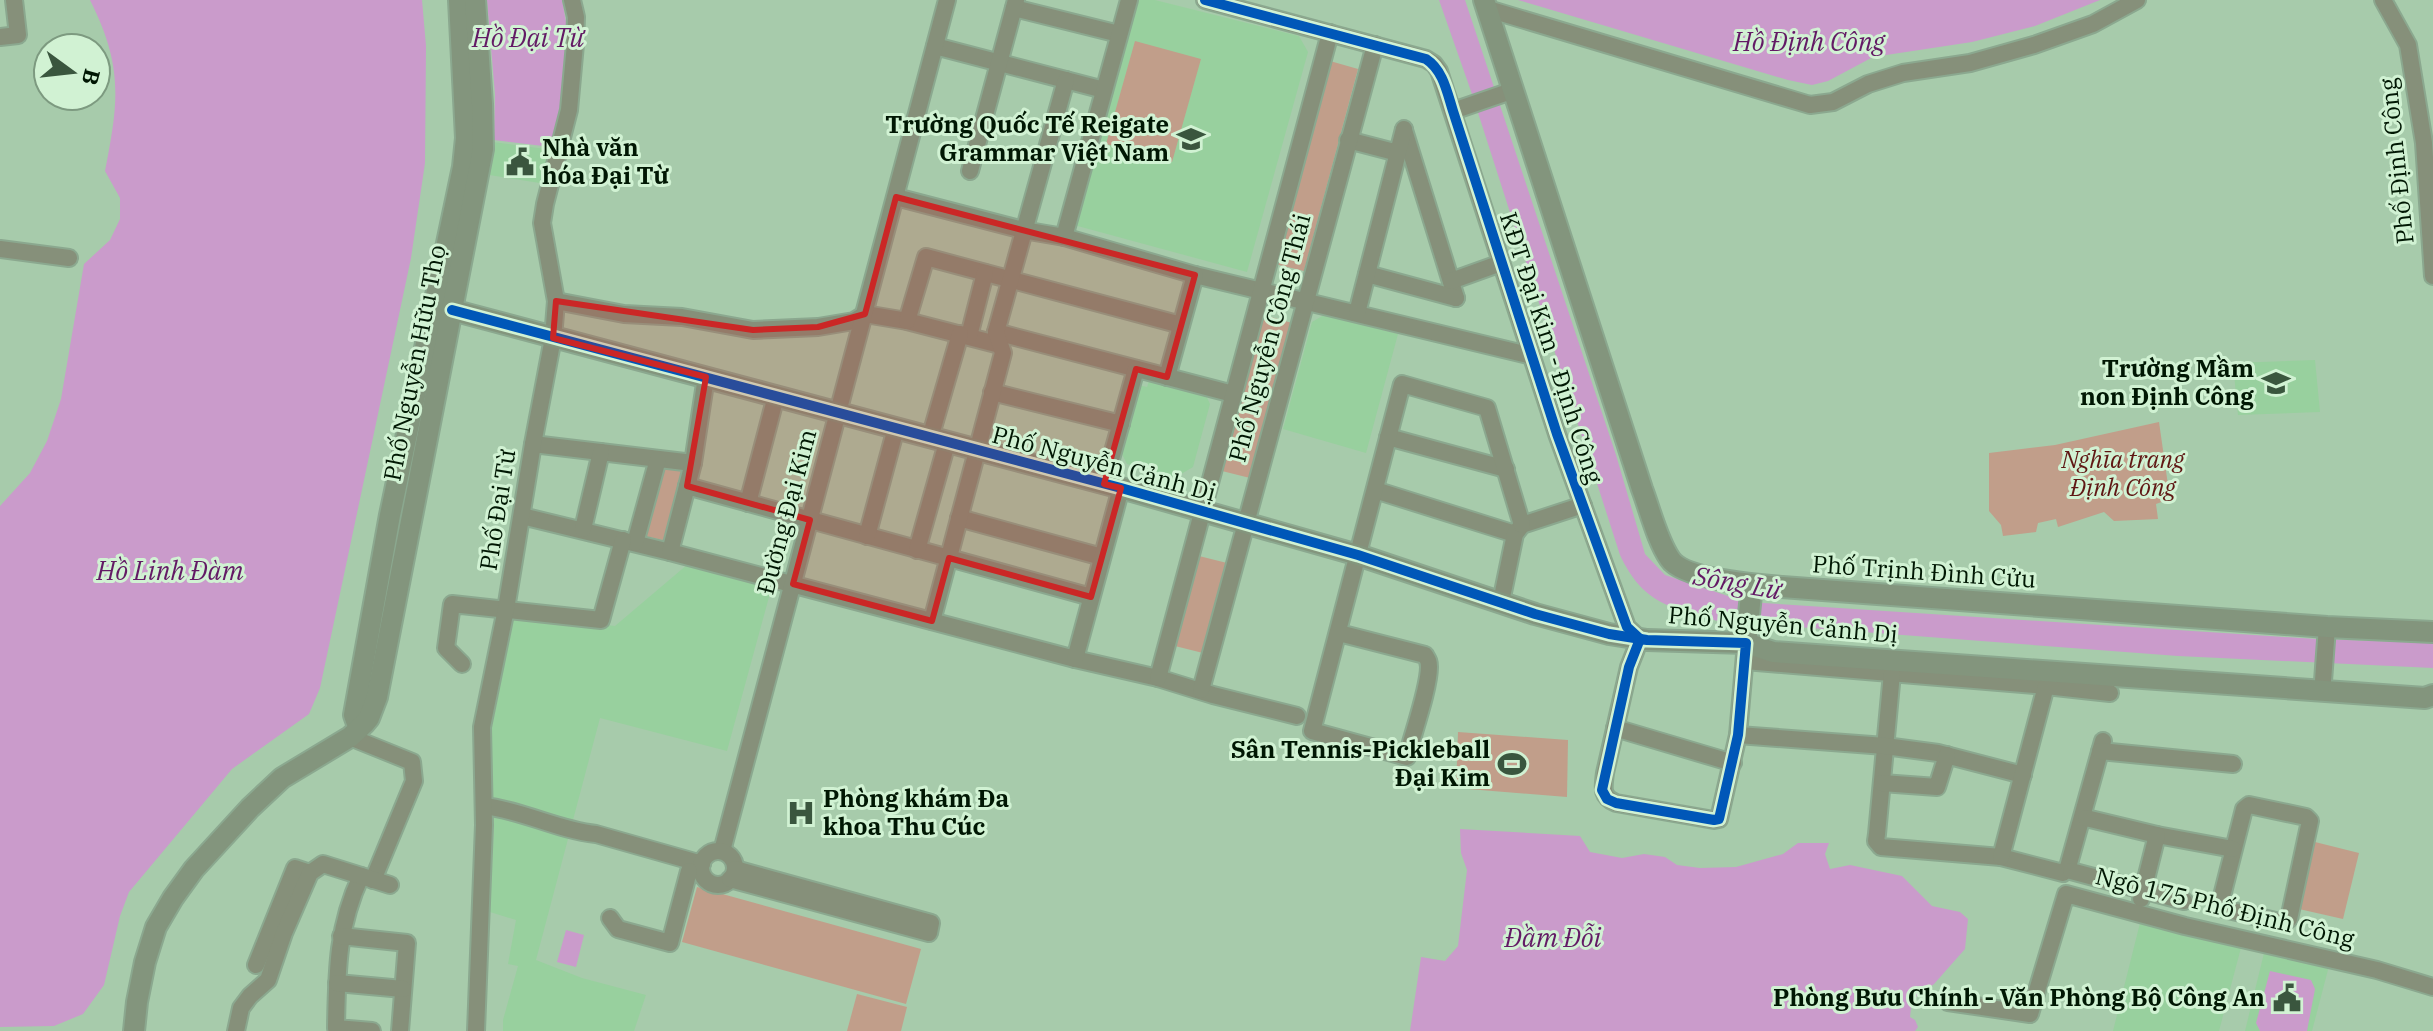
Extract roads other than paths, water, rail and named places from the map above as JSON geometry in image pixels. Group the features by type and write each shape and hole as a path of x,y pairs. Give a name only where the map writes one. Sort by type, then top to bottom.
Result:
{"main road":[{"name":"Phố Nguyễn Hữu Thọ","path":"354,733 369,718 377,697 443,308 466,138 459,0"},
{"name":"Phố Nguyễn Hữu Thọ","path":"443,308 483,149 475,0"},
{"name":"Phố Trịnh Đình Cửu","path":"1486,4 1508,92 1642,489 1670,559 1681,569 1752,590 2327,632 2433,632"},
{"name":"Phố Nguyễn Cảnh Dị","path":"443,308 1113,486 1358,555 1609,634 1640,639 1746,645 1773,652 2323,681 2425,698 2433,695"},
{"path":"1746,645 1752,590"},
{"path":"134,1031 145,962 156,927 187,878 250,808 282,778 354,733"}],"street":[{"path":"0,37 18,35 14,0"},
{"name":"Phố Đại Từ","path":"476,1031 484,806 482,727 506,609 553,338 556,301 542,223 569,110 576,17 572,0"},
{"name":"Đường Đại Kim","path":"722,851 947,0"},
{"path":"1064,237 1129,0"},
{"path":"1205,0 1375,45"},
{"path":"1486,4 1810,105 1833,102 1868,84 1903,73 1970,63 2034,45 2093,24 2137,0"},
{"name":"Phố Định Công","path":"2383,0 2408,45 2424,143 2433,276"},
{"path":"970,171 1015,4 1119,34"},
{"name":"Phố Nguyễn Công Thái","path":"1158,678 1330,33"},
{"name":"Phố Nguyễn Công Thái","path":"1201,690 1375,45"},
{"name":"KĐT Đại Kim - Định Công","path":"1375,45 1434,64 1460,109 1501,263 1532,356 1627,627 1640,639"},
{"path":"935,46 1104,90"},
{"path":"932,621 1003,353 998,338 1010,280 1066,80"},
{"path":"1460,109 1508,92"},
{"path":"1357,313 1404,129 1451,281"},
{"path":"1348,140 1398,153"},
{"name":"KĐT Đại Kim - Định Công","path":"896,197 1023,230 1064,237 1195,275 1532,356"},
{"path":"0,249 69,258"},
{"path":"907,321 926,257 1181,325"},
{"name":"KĐT Đại Kim - Định Công","path":"1367,274 1456,298 1451,281 1501,263"},
{"path":"917,550 938,440 964,335 985,273"},
{"path":"1167,377 1195,275"},
{"path":"556,301 624,314 682,317 753,330 818,327 854,321 865,314 964,335 998,338 1233,394"},
{"path":"1075,659 1102,557 1121,424 1136,369"},
{"path":"670,552 693,463 706,377"},
{"path":"1339,633 1427,658 1429,667 1425,689 1407,757 1312,731 1402,384 1487,408 1506,469 1518,529 1501,602"},
{"path":"992,392 1121,424"},
{"path":"748,503 776,396"},
{"path":"867,536 896,428"},
{"path":"1388,437 1506,469"},
{"path":"533,444 693,463"},
{"path":"583,529 601,452"},
{"path":"462,664 446,648 452,604 601,620 658,459"},
{"path":"687,486 1091,597"},
{"path":"1375,490 1518,529"},
{"name":"KĐT Đại Kim - Định Công","path":"1518,529 1583,505"},
{"path":"522,516 583,529 1297,716"},
{"path":"959,518 1102,557"},
{"path":"2323,681 2327,632"},
{"path":"1640,639 1629,667 1602,790 1607,799 1616,803 1714,820 1719,819 1733,763 1746,645 1892,673 2110,693"},
{"path":"1892,673 1876,841 1881,847 2001,857 2063,873 2068,867 2101,746 2233,764"},
{"path":"2001,857 2046,686"},
{"path":"1615,728 1733,763"},
{"path":"354,733 412,762 414,771 414,781 375,880 350,897 341,936 336,1028 372,1031"},
{"path":"1738,735 1885,746 1947,755 2023,775"},
{"path":"1882,783 1937,787 1947,755"},
{"path":"2249,805 2309,819 2311,825 2287,922 2222,907 2220,902 2233,849 2244,809 2249,805"},
{"path":"484,806 499,807 578,832 593,844 698,870 715,884 726,883 732,874 730,856 722,851 707,855 698,870 670,943 618,929 610,918"},
{"path":"2086,818 2233,849"},
{"path":"2138,913 2157,835"},
{"path":"236,1031 241,1008 268,980 310,873 323,864 375,880"},
{"path":"256,965 295,868 310,873"},
{"path":"2071,871 2184,901"},
{"path":"732,874 930,928"},
{"name":"Ngõ 175 Phố Định Công","path":"1948,1002 2030,1014 2066,894 2433,987"},
{"path":"341,936 407,943 400,1031"},
{"path":"337,983 403,989"}],"water":[{"name":"Hồ Linh Đàm","path":"90,0 422,0 426,46 425,163 411,258 320,688 309,714 232,769 129,892 120,916 104,985 83,1014 54,1026 0,1027 0,506 30,473 47,441 61,399 84,264 110,240 120,219 120,198 105,171 113,124 115,84 112,32 104,32"},
{"name":"Hồ Đại Từ","path":"487,0 562,0 566,22 565,96 551,147 494,140 495,94"},
{"path":"1439,0 1465,0 1616,455 1645,554 1665,575 1740,600 1763,603 2316,639 2433,643 2433,668 2178,656 1718,621 1672,607 1648,594 1620,555"},
{"name":"Hồ Định Công","path":"1518,0 2100,0 2035,26 1972,42 1873,57 1828,81 1812,85"},
{"name":"Đầm Đỗi","path":"1460,829 1580,836 1590,852 1622,858 1644,854 1665,857 1677,865 1700,868 1736,867 1783,854 1798,843 1829,843 1825,854 1830,869 1850,865 1902,876 1932,906 1960,912 1968,919 1965,949 1934,984 1912,1000 1910,1017 1918,1027 1915,1031 1410,1031 1421,957 1445,961 1458,946 1467,870 1461,853"},
{"path":"566,930 584,935 576,967 557,962"},
{"path":"2270,971 2311,980 2315,989 2307,1031 2260,1031 2256,1023"}],"place":[{"name":"Trường Quốc Tế Reigate Grammar Việt Nam","path":"1191,139"},
{"name":"Nhà văn hóa Đại Từ","path":"520,162"},
{"name":"Trường Mầm non Định Công","path":"2276,383"},
{"name":"Sân Tennis-Pickleball Đại Kim","path":"1512,764"},
{"name":"Phòng khám Đa khoa Thu Cúc","path":"801,813"},
{"name":"Phòng Bưu Chính - Văn Phòng Bộ Công An","path":"2287,998"}],"park label":[{"name":"Nghĩa trang Định Công","path":"2123,474"}],"water label":[{"name":"Sông Lừ","path":"1737,583"}]}
